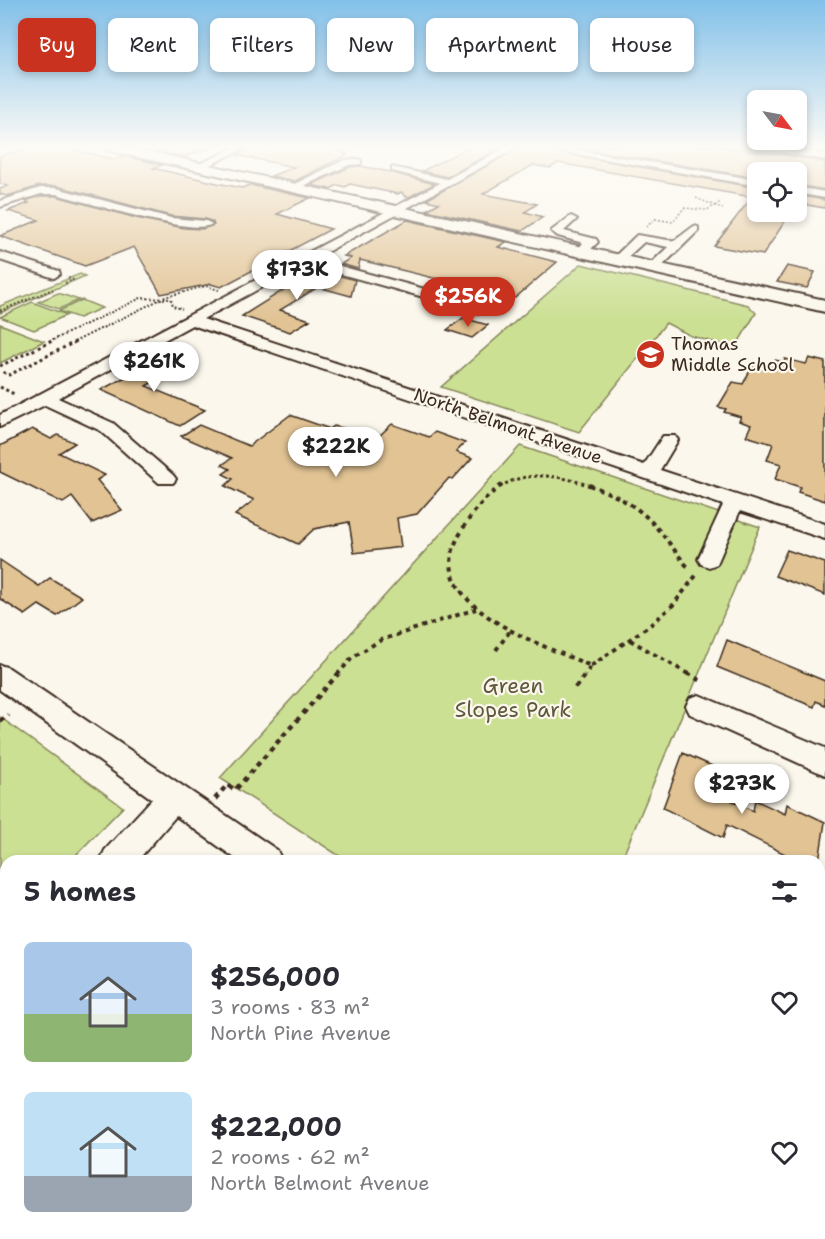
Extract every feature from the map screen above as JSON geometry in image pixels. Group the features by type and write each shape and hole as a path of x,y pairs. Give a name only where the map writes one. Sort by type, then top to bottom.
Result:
{"main road":[{"path":"362,204 582,252 622,255 652,268 825,306"}],"street":[{"path":"100,204 171,222 207,224"},
{"path":"0,422 190,315 304,260 408,204"},
{"path":"532,242 567,218 557,231 592,242 582,252"},
{"path":"652,268 694,229"},
{"path":"622,255 641,238 678,245"},
{"path":"0,256 54,274"},
{"path":"304,260 486,310"},
{"name":"North Belmont Avenue","path":"190,315 825,532"},
{"path":"45,398 107,427 166,479"},
{"path":"649,473 669,441"},
{"path":"704,566 734,502"},
{"path":"0,676 258,855"},
{"path":"700,693 825,762"},
{"path":"121,855 174,797"}],"path":[{"path":"708,204 723,209"},
{"path":"673,222 684,208 707,210 717,204"},
{"path":"54,274 73,280 63,284"},
{"path":"3,372 9,375 165,297 206,286 224,292"},
{"path":"0,311 53,288"},
{"path":"188,291 194,298"},
{"path":"0,366 141,298 171,299 173,306 190,315"},
{"path":"0,387 22,398"},
{"path":"591,666 488,619 476,609 453,575 450,563 453,547 465,524 492,492 518,478 543,476 571,481 624,500 650,518 686,565 704,566"},
{"path":"575,688 591,666 630,640 673,606 704,566"},
{"path":"201,815 227,785 234,790 353,657 381,640 476,609"},
{"path":"496,650 510,631"},
{"path":"630,640 700,693"},
{"path":"0,721 9,715"}],"green space":[{"path":"581,264 748,305 756,313 735,348 691,336 666,323 579,432 441,387"},
{"path":"80,274 85,276 0,313 0,306"},
{"path":"58,293 79,300 59,309 38,302"},
{"path":"82,300 102,308 79,318 59,311"},
{"path":"32,302 67,315 34,330 0,317"},
{"path":"0,324 44,341 0,363"},
{"name":"Green Slopes Park","path":"520,446 760,527 623,855 338,855 220,778"},
{"path":"0,717 123,807 76,855 0,855"}],"building":[{"path":"27,204 84,204 184,228 202,229 214,225 206,219 171,216 125,204 298,204 277,214 331,229 221,287 211,284 161,294 134,247 85,266 0,236 39,220 8,211"},
{"path":"437,204 537,204 525,212 543,217 522,231 426,210"},
{"path":"747,204 747,222 784,222 763,255 714,246"},
{"path":"807,204 825,204 825,208 807,205"},
{"path":"407,220 506,242 498,247 557,262 515,298 360,260 358,269 341,264 351,258 344,256"},
{"path":"787,266 815,272 807,288 777,282"},
{"path":"327,272 355,280 351,296 318,287 280,310 310,320 290,332 242,316 301,279 312,282"},
{"path":"463,318 488,325 472,338 447,330"},
{"path":"164,356 184,364 146,386 205,410 180,426 101,390"},
{"path":"809,358 825,362 825,501 798,492 800,487 775,479 781,464 767,460 773,444 746,436 751,425 739,421 741,417 724,412 726,409 718,407 733,382 743,384 754,363 772,367 775,360 784,362 785,359 806,364"},
{"path":"290,415 330,429 334,426 379,436 392,424 429,437 435,432 465,443 456,452 472,458 453,479 449,478 417,514 397,518 401,547 354,553 349,522 314,529 298,544 235,515 254,500 225,486 233,479 223,474 230,469 222,465 232,458 181,436 199,425 249,446"},
{"path":"32,429 51,439 58,435 75,443 59,453 105,475 97,480 122,510 92,523 72,497 63,503 0,472 0,446"},
{"path":"787,550 825,563 825,595 775,576"},
{"path":"0,560 39,586 50,578 82,597 57,616 39,605 25,615 0,599"},
{"path":"727,640 825,681 825,705 816,701 814,707 717,667"},
{"path":"683,753 712,766 704,787 753,811 755,800 785,814 787,804 825,822 820,855 787,855 727,825 723,838 663,808"}],"place":[{"name":"Thomas Middle School","path":"650,354"}]}
